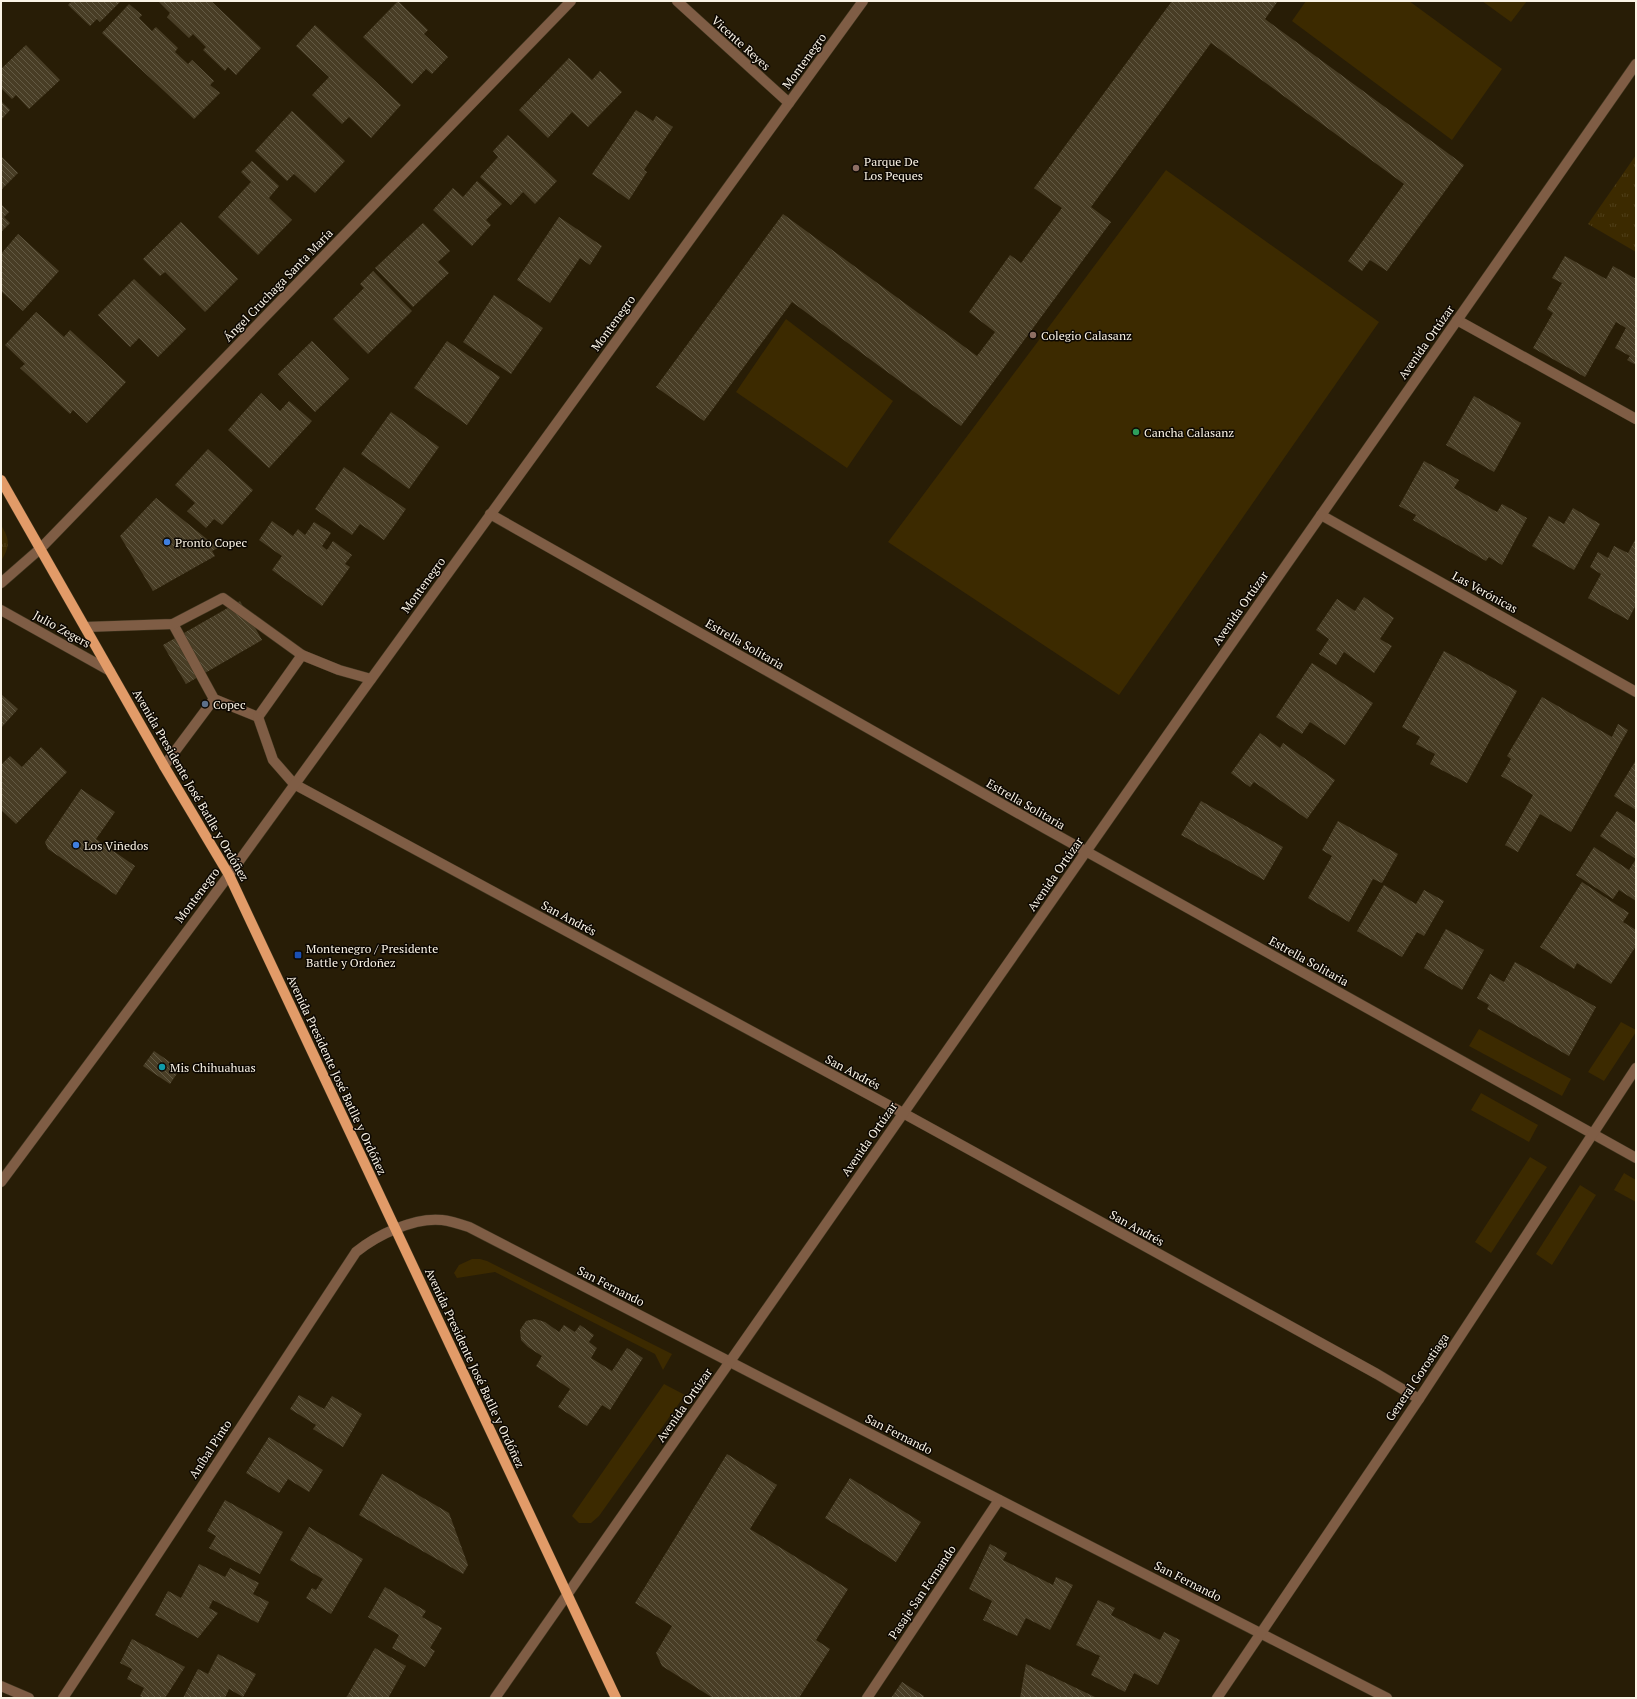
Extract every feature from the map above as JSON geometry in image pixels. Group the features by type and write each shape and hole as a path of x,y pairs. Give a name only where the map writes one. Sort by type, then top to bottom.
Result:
{"main road":[{"name":"Avenida Presidente José Batlle y Ordóñez","path":"1,480 164,766 229,875 616,1698"}],"street":[{"name":"Ángel Cruchaga Santa María","path":"1,583 41,548 571,1"},
{"name":"Vicente Reyes","path":"677,1 790,103"},
{"name":"Montenegro","path":"1,1182 229,875 863,1"},
{"name":"Avenida Ortúzar","path":"495,1698 1457,320 1635,68"},
{"path":"1457,320 1636,419"},
{"name":"Estrella Solitaria","path":"490,514 1086,852 1636,1158"},
{"name":"Las Verónicas","path":"1321,515 1636,692"},
{"path":"85,627 173,624 223,598 302,655 339,670 371,679"},
{"name":"Julio Zegers","path":"1,610 110,671"},
{"path":"173,624 214,699 258,717 273,760 294,784"},
{"path":"258,717 302,655"},
{"path":"164,766 214,699"},
{"name":"San Andrés","path":"294,784 904,1113 1377,1374 1419,1399"},
{"name":"General Gorostiaga","path":"1216,1698 1419,1399 1636,1068"},
{"name":"San Fernando","path":"395,1230 410,1223 426,1220 441,1220 469,1227 729,1362 1387,1698"},
{"name":"Aníbal Pinto","path":"62,1698 343,1270 356,1252 366,1244 395,1230"},
{"name":"Pasaje San Fernando","path":"867,1698 999,1500"},
{"path":"1,1686 29,1698"}],"green space":[{"path":"1306,1 1409,1 1502,69 1452,140 1292,21"},
{"path":"1482,1 1527,1 1511,22"},
{"path":"1636,155 1636,252 1588,224"},
{"name":"Cancha Calasanz","path":"1166,170 1379,322 1119,695 888,542"},
{"path":"786,319 893,401 847,468 736,392"},
{"path":"1,525 8,543 1,561"},
{"path":"1621,1022 1636,1030 1636,1032 1604,1081 1588,1072"},
{"path":"1479,1029 1571,1079 1562,1096 1469,1046"},
{"path":"1481,1093 1538,1125 1529,1142 1471,1110"},
{"path":"1530,1157 1547,1167 1491,1253 1475,1242"},
{"path":"1624,1173 1636,1180 1636,1202 1614,1190"},
{"path":"1580,1185 1596,1195 1552,1265 1536,1254"},
{"path":"472,1259 487,1261 672,1354 663,1370 655,1354 495,1272 457,1278 454,1273 459,1265"},
{"path":"664,1384 685,1395 599,1516 591,1523 579,1523 572,1516"}],"building":[{"path":"72,1 121,1 100,22 97,19 90,26 68,5"},
{"path":"158,1 211,1 261,48 236,75 228,67 225,71 203,50 206,47 193,34 189,38 167,17 170,13"},
{"path":"398,1 428,30 424,34 448,57 432,74 426,69 412,84 363,37"},
{"path":"1172,1 1278,1 1265,19 1464,165 1387,271 1370,260 1362,271 1348,261 1404,184 1211,43 1091,207 1111,222 961,426 792,302 704,421 656,387 783,214 977,356 995,332 969,312 1010,255 1021,263 1062,208 1034,188"},
{"path":"129,4 142,15 139,18 152,31 156,27 178,48 175,52 188,64 192,60 214,81 210,85 220,93 194,119 102,33"},
{"path":"315,25 401,105 371,138 349,117 342,124 312,95 329,77 296,46"},
{"path":"26,45 60,80 29,109 16,95 12,99 1,88 1,69"},
{"path":"569,58 592,80 600,71 622,92 588,127 572,112 548,138 519,110"},
{"path":"1,101 10,110 1,120"},
{"path":"636,110 653,121 656,116 673,127 644,170 647,172 629,200 592,174"},
{"path":"292,111 345,161 315,193 294,174 287,181 255,151"},
{"path":"508,135 557,181 535,204 523,192 511,205 480,177 498,157 493,151"},
{"path":"1,156 18,173 1,190"},
{"path":"252,161 279,186 269,198 292,220 258,255 218,217 251,182 241,172"},
{"path":"477,181 502,204 486,220 491,225 472,246 433,210 453,188 463,197"},
{"path":"1,204 9,212 4,217 10,223 1,232"},
{"path":"559,217 602,246 590,265 580,258 550,303 517,280"},
{"path":"181,222 238,279 205,312 165,272 160,276 143,259"},
{"path":"423,223 450,251 438,262 449,273 413,307 375,268"},
{"path":"18,234 59,271 23,311 1,291 1,254"},
{"path":"1565,256 1606,279 1613,266 1636,279 1636,365 1627,360 1630,356 1615,348 1626,328 1616,322 1585,377 1533,348 1553,313 1547,309 1562,283 1552,278"},
{"path":"373,271 412,311 368,354 333,319 364,288 360,284"},
{"path":"134,279 186,329 158,357 139,338 130,347 98,315"},
{"path":"494,295 543,328 511,374 463,342"},
{"path":"36,312 64,337 70,330 126,382 87,423 73,410 70,414 20,368 25,364 5,345"},
{"path":"312,341 349,379 315,412 278,374"},
{"path":"447,341 500,377 467,425 414,388"},
{"path":"261,393 280,411 289,401 312,421 269,468 228,430"},
{"path":"1474,396 1521,423 1494,472 1446,445"},
{"path":"391,412 439,447 409,489 361,454"},
{"path":"208,449 253,490 222,525 214,519 206,528 187,511 195,503 175,485"},
{"path":"1424,461 1459,480 1454,488 1497,512 1502,504 1527,518 1502,565 1489,557 1486,561 1413,520 1416,515 1399,506"},
{"path":"344,467 406,509 384,540 360,524 352,535 315,509"},
{"name":"Pronto Copec","path":"156,498 218,548 212,551 215,556 153,591 120,536"},
{"path":"1573,508 1600,524 1574,570 1532,546 1549,516 1564,524"},
{"path":"272,521 293,536 298,529 305,535 314,522 331,533 322,546 327,550 333,541 352,555 345,564 350,567 322,606 272,570 282,556 259,540"},
{"path":"1636,538 1636,605 1628,620 1588,598 1601,574 1590,567 1598,552 1608,558 1614,546 1628,553"},
{"path":"1364,597 1394,618 1380,639 1392,646 1374,673 1344,652 1336,665 1319,654 1329,639 1316,630 1337,599 1355,611"},
{"path":"240,601 262,640 186,684 163,645"},
{"path":"1444,651 1517,691 1467,783 1430,764 1435,754 1416,744 1420,737 1402,727"},
{"path":"1312,663 1373,703 1345,745 1310,722 1302,734 1276,717"},
{"path":"1,694 18,709 1,728"},
{"path":"1542,697 1612,737 1618,724 1628,730 1571,832 1540,814 1518,852 1505,845 1533,795 1501,776 1511,759 1507,756"},
{"path":"1260,733 1280,748 1283,743 1335,780 1307,819 1254,782 1250,787 1231,773"},
{"path":"41,747 67,772 16,824 1,810 1,765 10,756 22,767"},
{"path":"1636,760 1636,810 1614,796"},
{"name":"Los Viñedos","path":"81,789 115,812 96,839 135,866 116,895 48,849 45,842"},
{"path":"1201,801 1283,847 1264,880 1181,835"},
{"path":"1617,811 1636,823 1636,859 1600,836"},
{"path":"1338,821 1398,854 1382,883 1373,879 1349,922 1308,898 1332,856 1322,850"},
{"path":"1594,847 1629,870 1636,859 1636,901 1619,890 1613,899 1576,875"},
{"path":"1582,882 1629,913 1623,922 1636,930 1636,946 1611,984 1577,963 1574,969 1540,947"},
{"path":"1384,885 1416,904 1424,890 1444,901 1424,936 1417,932 1402,957 1357,931"},
{"path":"1446,929 1484,950 1462,990 1424,968"},
{"path":"1515,962 1596,1007 1569,1056 1487,1009 1489,1005 1477,998 1490,974 1504,982"},
{"name":"Mis Chihuahuas","path":"154,1051 180,1069 170,1084 143,1066"},
{"path":"535,1319 545,1322 559,1332 564,1325 575,1332 580,1325 594,1335 589,1342 597,1348 591,1358 612,1371 627,1348 643,1358 610,1410 602,1405 587,1426 558,1407 570,1389 536,1366 542,1356 528,1347 521,1340 520,1330 526,1321"},
{"path":"299,1395 324,1409 332,1396 362,1414 343,1447 313,1429 316,1425 290,1409"},
{"path":"269,1437 323,1470 309,1492 288,1479 279,1493 246,1473"},
{"path":"727,1454 777,1485 750,1529 848,1589 816,1640 830,1649 799,1698 713,1698 662,1666 656,1653 672,1626 635,1603"},
{"path":"382,1474 449,1513 468,1565 463,1574 359,1515"},
{"path":"850,1478 921,1522 896,1562 825,1518"},
{"path":"225,1500 283,1532 260,1574 209,1548 216,1536 207,1531"},
{"path":"309,1527 363,1559 331,1614 306,1598 312,1588 316,1590 323,1579 290,1560"},
{"path":"990,1544 1007,1553 1003,1560 1053,1585 1056,1577 1073,1585 1050,1630 1026,1618 1017,1636 983,1620 992,1601 969,1589"},
{"path":"199,1564 225,1577 230,1568 259,1583 253,1594 269,1602 258,1623 213,1600 209,1608 218,1613 198,1638 155,1615 168,1591 181,1598"},
{"path":"385,1587 426,1611 422,1617 442,1628 430,1648 435,1651 425,1667 392,1648 399,1635 368,1617"},
{"path":"1098,1600 1115,1608 1111,1615 1160,1640 1164,1632 1180,1640 1158,1685 1134,1673 1125,1692 1091,1675 1100,1656 1076,1645"},
{"path":"132,1639 185,1667 165,1698 144,1698 140,1696 144,1688 127,1679 132,1669 120,1663"},
{"path":"375,1648 406,1666 391,1693 388,1698 346,1698"},
{"path":"218,1654 256,1674 243,1697 229,1689 225,1698 183,1698 198,1669 208,1674"},
{"path":"1026,1664 1097,1698 1020,1698"},
{"path":"902,1682 924,1696 923,1698 891,1698"}],"place":[{"name":"Parque De Los Peques","path":"856,168"},
{"name":"Colegio Calasanz","path":"1033,335"},
{"name":"Cancha Calasanz","path":"1136,432"},
{"name":"Pronto Copec","path":"167,542"},
{"name":"Copec","path":"205,704"},
{"name":"Los Viñedos","path":"76,845"},
{"name":"Montenegro / Presidente Battle y Ordoñez","path":"298,955"},
{"name":"Mis Chihuahuas","path":"162,1067"}]}
